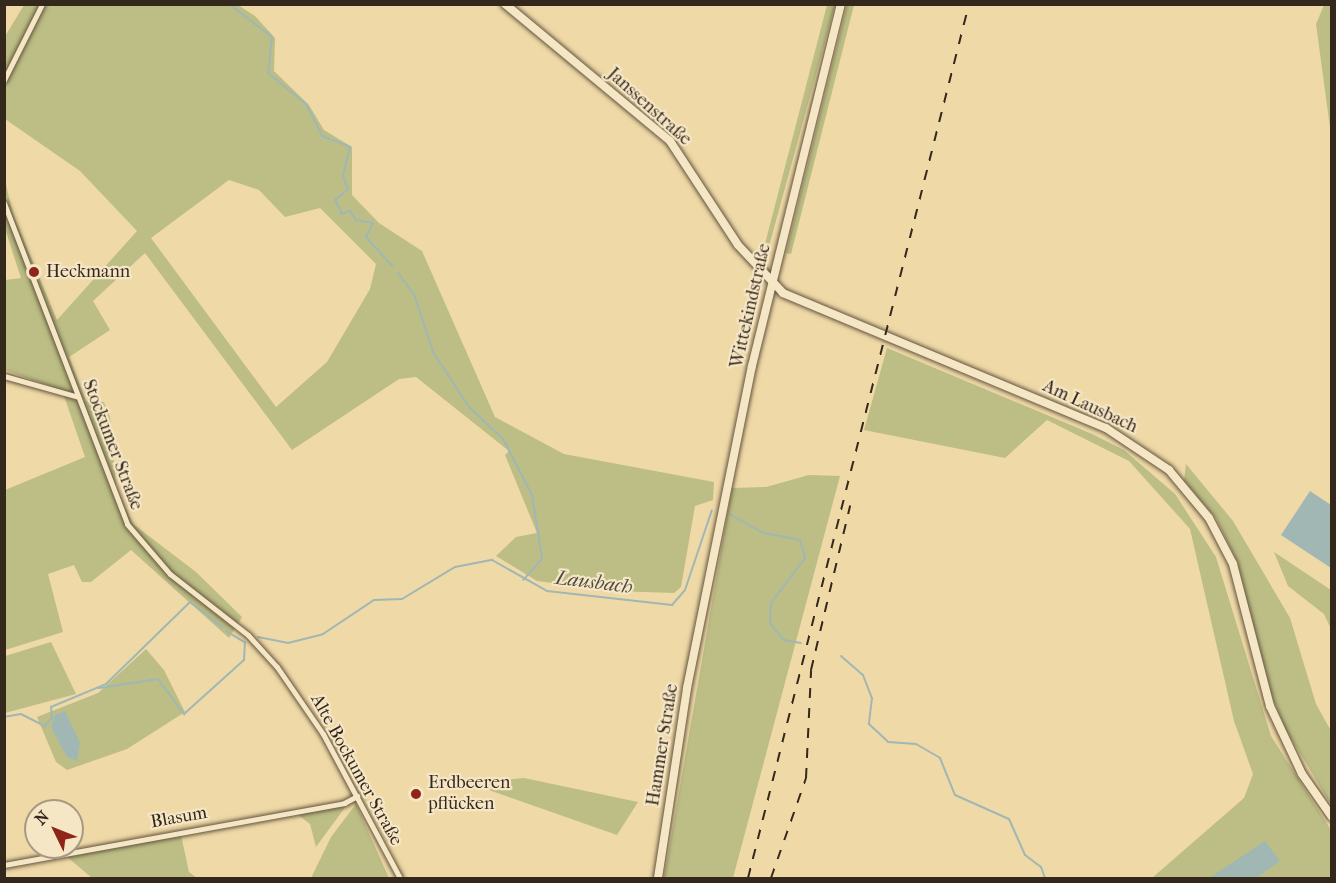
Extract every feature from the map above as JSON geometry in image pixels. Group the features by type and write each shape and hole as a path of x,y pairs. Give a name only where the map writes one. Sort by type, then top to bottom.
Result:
{"main road":[{"name":"Janssenstraße","path":"505,4 670,141 738,245 771,281"},
{"name":"Wittekindstraße","path":"701,616 771,281 841,4"},
{"name":"Am Lausbach","path":"771,281 794,298 1106,428 1169,470 1209,518 1229,557 1269,706 1302,774 1332,817"},
{"name":"Hammer Straße","path":"658,879 701,616"}],"street":[{"path":"4,80 42,4"},
{"name":"Stockumer Straße","path":"4,203 114,499 136,537 170,574 262,649"},
{"path":"4,376 78,397"},
{"name":"Alte Bockumer Straße","path":"262,649 323,734 400,879"},
{"name":"Blasum","path":"4,865 333,806 357,796"}],"green space":[{"path":"24,5 238,5 255,16 275,38 274,71 309,105 324,130 352,147 352,195 379,223 422,251 495,417 564,454 714,482 713,500 695,506 681,587 674,593 614,591 537,581 496,556 516,537 537,533 505,455 509,451 416,377 399,379 292,450 145,253 93,301 110,330 69,357 86,401 104,402 110,417 116,486 133,524 196,572 242,617 229,638 131,550 91,582 82,582 74,565 48,574 63,632 5,650 5,490 85,457 62,390 5,370 5,280 21,278 5,229 4,176 13,214 57,320 137,231 80,171 5,119 4,38","holes":["229,180 259,190 285,217 320,208 376,264 370,289 327,362 276,407 151,238"]},
{"path":"827,5 835,5 765,261 761,259"},
{"path":"847,5 854,5 791,254 786,253"},
{"path":"1324,5 1331,5 1331,135 1316,24"},
{"path":"887,348 1092,434 1124,450 1175,494 1216,557 1271,736 1331,830 1331,878 1152,878 1244,798 1253,774 1234,721 1190,529 1129,461 1047,420 1005,458 864,430"},
{"path":"1186,464 1233,521 1290,618 1316,704 1331,731 1331,805 1285,728 1271,694 1237,561 1216,518 1184,481"},
{"path":"809,475 840,476 733,878 664,878 732,488 766,487"},
{"path":"1274,552 1331,590 1331,629 1324,614 1288,586"},
{"path":"51,642 76,694 5,713 5,656"},
{"path":"146,649 164,670 185,712 127,749 67,770 56,762 37,717 98,693"},
{"path":"524,778 638,802 617,835 469,783"},
{"path":"349,802 316,847 310,824 296,813"},
{"path":"356,804 389,878 311,878 331,837"},
{"path":"181,835 189,872 197,878 92,878 70,859 84,859 84,853"}],"water":[{"path":"1310,491 1331,505 1331,568 1281,535"},
{"path":"65,711 80,743 77,761 67,757 51,727 55,715"},
{"path":"1265,841 1280,861 1256,878 1209,878"}],"waterway":[{"path":"229,4 272,37 268,73 306,104 322,136 350,147 343,176 348,189 335,200 342,214 350,211 356,220 373,223 366,237 393,267"},
{"path":"398,273 414,294 433,352 469,407 503,439 532,495 542,559 523,580"},
{"name":"Lausbach","path":"258,637 288,643 323,634 374,600 402,599 455,567 492,560 547,591 672,605 685,590 712,510"},
{"name":"Lausbach","path":"731,515 764,533 800,540 805,558 771,603 770,623 784,640 801,643"},
{"name":"Lausbach","path":"4,717 21,714 45,726 52,718 51,707 106,684 190,602 222,627"},
{"name":"Lausbach","path":"226,631 244,642"},
{"path":"99,688 158,679 184,714 244,660 245,642"},
{"name":"Lausbach","path":"841,656 863,675 872,698 869,724 888,742 916,744 940,758 955,795 1009,819 1025,855 1041,867 1045,878"}],"railway":[{"path":"748,878 969,4"},
{"path":"771,878 806,778 811,670 850,506"}],"place":[{"name":"Heckmann","path":"34,272"},
{"name":"Erdbeeren pflücken","path":"416,794"}]}
